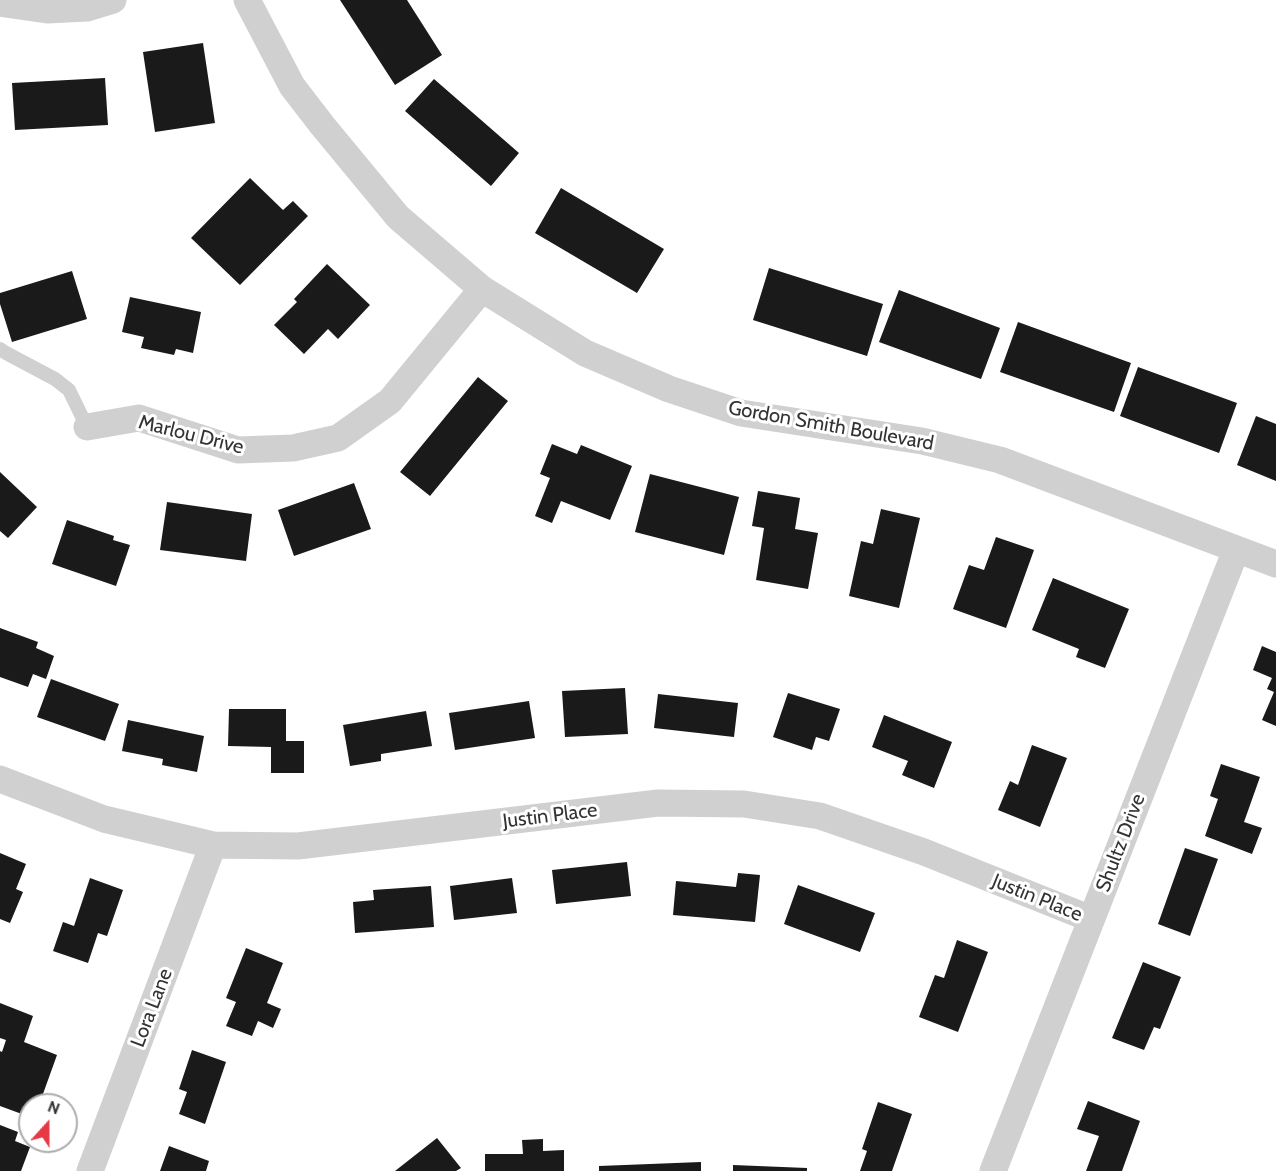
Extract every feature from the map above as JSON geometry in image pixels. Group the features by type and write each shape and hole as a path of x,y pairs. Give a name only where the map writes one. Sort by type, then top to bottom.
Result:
{"street":[{"path":"0,3 47,10 87,8 113,0"},
{"name":"Gordon Smith Boulevard","path":"247,0 292,86 398,217 482,290 585,353 669,389 741,413 922,441 1000,460 1276,564"},
{"name":"Marlou Drive","path":"87,427 140,418 238,450 293,448 338,438 390,401 482,290"},
{"name":"Shultz Drive","path":"993,1171 1236,550"},
{"name":"Justin Place","path":"0,780 104,819 213,844 298,846 658,803 744,804 820,816 924,852 1091,919"},
{"name":"Lora Lane","path":"90,1171 213,844"}],"lane":[{"path":"0,349 55,378 69,390 87,427"}],"building":[{"path":"340,0 407,0 442,55 395,85"},
{"path":"203,43 215,123 155,132 143,52"},
{"path":"105,78 108,125 15,130 12,83"},
{"path":"434,79 519,153 491,186 405,111"},
{"path":"250,178 283,210 293,201 308,216 240,285 191,238"},
{"path":"561,188 664,249 637,293 535,233"},
{"path":"327,264 370,305 338,339 328,329 304,354 274,325 297,302 294,299"},
{"path":"769,268 883,304 867,356 753,320"},
{"path":"72,271 87,319 12,342 0,304 0,293"},
{"path":"899,290 1000,328 981,379 879,342"},
{"path":"130,297 201,312 193,353 176,349 174,355 141,348 144,337 122,332"},
{"path":"1018,322 1131,363 1114,412 1000,372"},
{"path":"1138,367 1237,403 1219,453 1120,416"},
{"path":"478,377 508,401 430,496 400,472"},
{"path":"1256,416 1276,424 1276,481 1237,465"},
{"path":"552,444 577,454 581,445 632,466 610,520 561,501 552,523 535,516 550,478 540,474"},
{"path":"0,472 37,507 8,538 0,531"},
{"path":"650,474 739,497 724,555 635,532"},
{"path":"354,483 371,529 294,556 278,510"},
{"path":"758,491 800,498 795,529 818,533 808,589 756,580 764,528 752,526"},
{"path":"167,502 252,514 246,561 160,550"},
{"path":"881,509 920,518 899,608 849,596 861,541 873,544"},
{"path":"67,520 114,536 113,540 130,545 116,586 52,564"},
{"path":"996,537 1034,550 1006,628 953,609 969,565 984,570"},
{"path":"1053,578 1129,609 1105,668 1076,657 1079,649 1032,630"},
{"path":"0,628 38,642 36,648 54,656 46,679 33,674 28,687 0,677"},
{"path":"1262,646 1276,652 1276,726 1262,720 1274,692 1267,689 1272,678 1253,670"},
{"path":"51,679 119,704 105,741 37,717"},
{"path":"625,688 628,734 565,737 562,691"},
{"path":"788,693 840,709 829,741 816,737 812,750 773,737"},
{"path":"658,694 738,703 734,737 654,728"},
{"path":"529,701 535,738 455,750 449,713"},
{"path":"229,709 286,709 286,741 304,741 304,773 271,773 271,747 228,746"},
{"path":"426,711 432,746 381,754 381,761 350,766 343,725"},
{"path":"884,715 952,742 934,788 902,775 908,761 872,747"},
{"path":"128,720 204,736 197,772 162,765 163,759 122,751"},
{"path":"1032,745 1067,758 1040,827 998,810 1010,781 1018,785"},
{"path":"1221,764 1260,777 1244,822 1262,828 1252,854 1205,836 1218,799 1210,796"},
{"path":"1185,848 1218,859 1190,936 1158,924"},
{"path":"0,853 26,864 16,889 23,892 10,923 0,919"},
{"path":"627,862 631,896 556,904 552,870"},
{"path":"738,873 760,875 755,922 673,915 676,881 736,887"},
{"path":"90,878 123,890 107,936 98,933 88,963 53,951 63,922 74,926"},
{"path":"512,878 517,913 454,920 450,886"},
{"path":"798,885 875,913 860,952 784,924"},
{"path":"431,886 434,927 355,933 353,902 374,900 373,890"},
{"path":"957,940 988,952 958,1032 919,1017 935,975 944,978"},
{"path":"246,948 283,963 267,1003 281,1009 273,1028 258,1021 252,1036 226,1026 236,1002 226,998"},
{"path":"1143,962 1181,977 1160,1029 1154,1027 1144,1050 1112,1038"},
{"path":"0,1003 33,1016 24,1042 57,1055 43,1093 18,1093 18,1113 0,1106 0,1051 2,1052 6,1040 0,1038"},
{"path":"192,1050 226,1062 205,1124 179,1114 187,1092 179,1089"},
{"path":"1088,1101 1140,1121 1122,1171 1086,1171 1099,1136 1077,1129"},
{"path":"878,1102 912,1114 892,1171 860,1171 867,1151 862,1149"},
{"path":"0,1125 18,1132 15,1141 18,1142 18,1153 28,1153 21,1171 0,1171"},
{"path":"437,1138 461,1168 456,1171 395,1171"},
{"path":"543,1139 543,1151 564,1150 564,1171 485,1171 485,1154 523,1154 522,1140"},
{"path":"169,1146 209,1161 206,1171 160,1171"},
{"path":"701,1162 701,1171 599,1171 599,1166"},
{"path":"733,1165 807,1168 807,1171 733,1171"}]}
